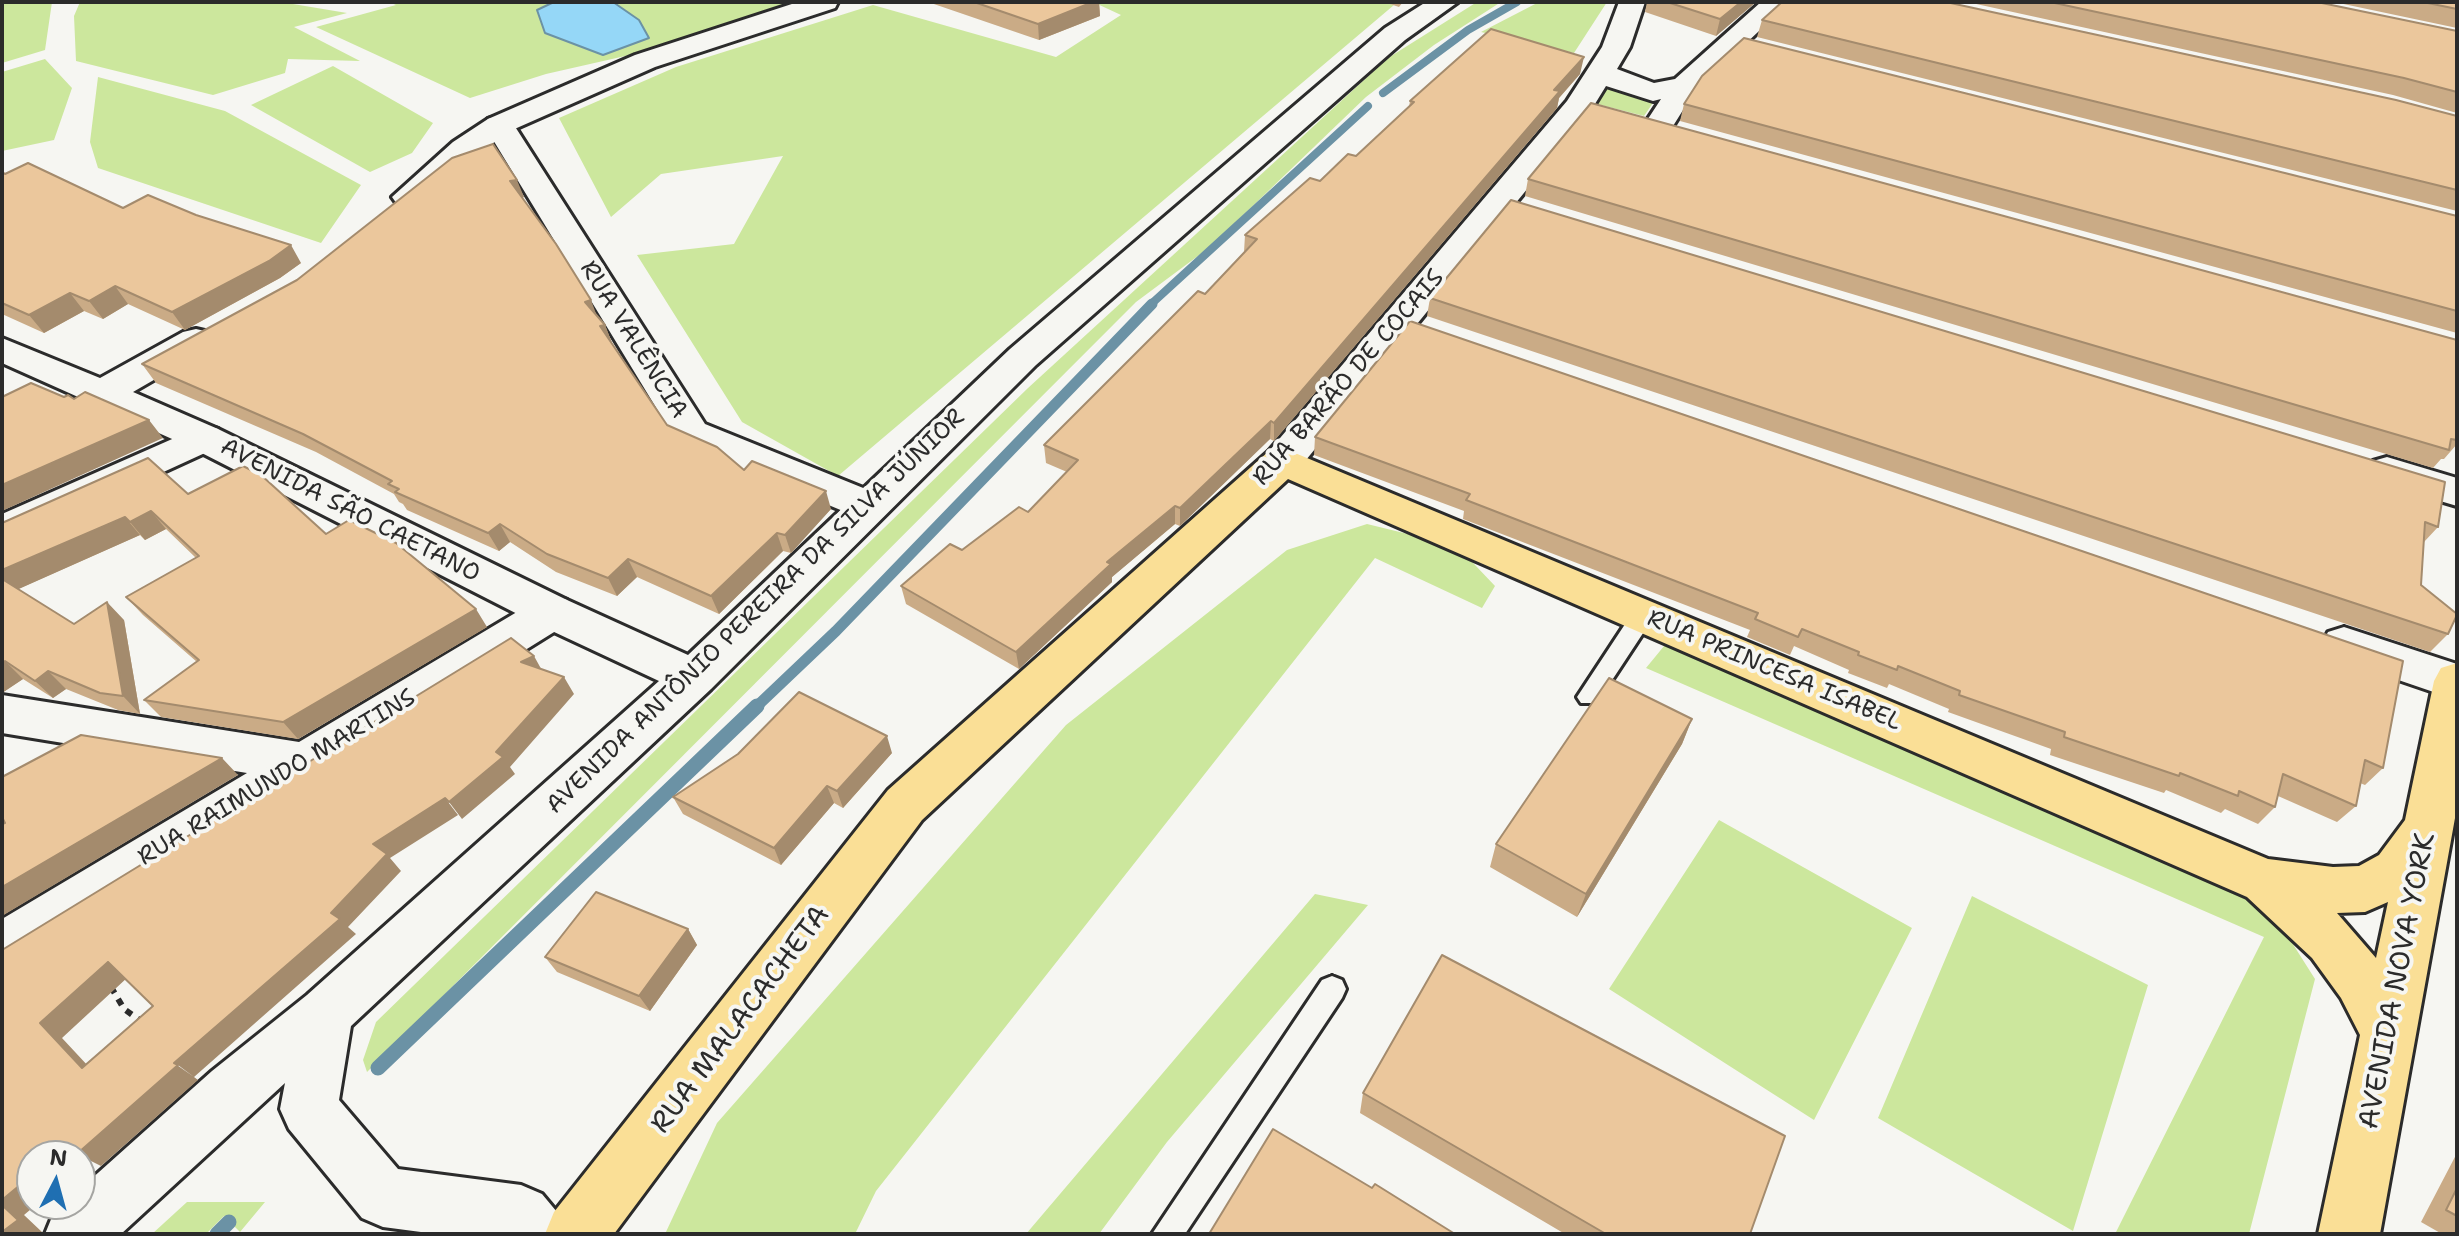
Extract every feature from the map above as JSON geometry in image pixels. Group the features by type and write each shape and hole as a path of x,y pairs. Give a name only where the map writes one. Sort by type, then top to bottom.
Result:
{"main road":[{"name":"RUA PRINCESA ISABEL","path":"1283,461 2265,881 2333,890 2365,889 2397,871 2443,832"},
{"name":"RUA BARÃO DE COCAIS","path":"905,805 1283,461"},
{"name":"AVENIDA NOVA YORK","path":"2349,1234 2388,1032 2443,832 2457,682"},
{"name":"RUA MALACACHETA","path":"576,1234 905,805"},
{"name":"RUA PRINCESA ISABEL","path":"2265,881 2331,941 2360,980 2388,1032"}],"street":[{"path":"386,216 464,149 499,125 645,61 825,2"},
{"name":"AVENIDA ANTÔNIO PEREIRA DA SILVA JÚNIOR","path":"76,1234 232,1091 326,1013 695,676 1023,357 1395,34 1445,2"},
{"name":"RUA BARÃO DE COCAIS","path":"1283,461 1400,321 1516,206 1632,121 1601,72 1616,47 1632,2"},
{"path":"1632,121 1684,86 1730,41 1777,2"},
{"path":"1730,41 1761,49"},
{"path":"1601,72 1621,83 1653,92 1684,86"},
{"name":"RUA VALÊNCIA","path":"499,125 691,433 869,506"},
{"path":"1400,321 1445,337"},
{"path":"104,392 229,323"},
{"name":"AVENIDA SÃO CAETANO","path":"2,349 204,438 552,612 647,658 695,676"},
{"path":"2,531 204,438"},
{"path":"2351,460 2457,492"},
{"name":"RUA RAIMUNDO MARTINS","path":"2,947 552,612"},
{"path":"2306,631 2457,682"},
{"path":"2,714 302,762"},
{"path":"326,1013 309,1109 383,1197 521,1215 535,1234"}],"lane":[{"path":"1589,697 1643,615"},
{"path":"1167,1234 1332,989"}],"path":[{"path":"109,983 124,1009 148,1027"}],"green space":[{"path":"2,2 52,2 45,50 2,63"},
{"path":"80,2 281,2 347,13 294,27 360,61 288,59 285,73 213,95 76,61 74,16"},
{"path":"389,2 792,2 634,54 546,74 470,98 316,27 396,5"},
{"path":"1093,2 1384,2 1394,5 838,476 742,422 637,255 734,244 783,156 661,174 611,217 559,118 676,67 873,5 1056,57 1121,15"},
{"path":"1477,2 1501,2 1434,45 1366,97 1210,247 1136,302 367,1072 363,1060 376,1022 1028,388 1388,58"},
{"path":"1539,2 1607,2 1574,53 1481,32"},
{"path":"45,59 72,88 54,140 2,151 2,72"},
{"path":"333,66 433,123 412,153 370,172 251,105"},
{"path":"98,77 225,111 361,185 321,243 98,168 90,142"},
{"path":"1607,84 1657,97 1644,116 1593,103"},
{"path":"1367,524 1457,546 1495,586 1482,608 1375,558 876,1191 855,1234 665,1234 717,1123 1066,725 1287,550"},
{"path":"1669,640 2263,897 2315,979 2249,1234 2115,1234 2264,937 1646,668"},
{"path":"1719,820 1912,928 1814,1120 1609,989"},
{"path":"1315,894 1368,905 1167,1142 1099,1234 1026,1234"},
{"path":"1972,896 2148,985 2073,1231 1878,1118"},
{"path":"187,1202 265,1202 240,1232 224,1216 206,1234 152,1234"}],"water":[{"path":"554,2 613,2 639,20 649,38 603,55 545,33 537,10"}],"building":[{"path":"974,2 1093,2 1038,24"},
{"path":"1667,2 1741,2 1720,19"},
{"path":"1782,2 1946,2 2457,116 2457,190 1762,20"},
{"path":"2050,2 2317,2 2457,31 2457,92 2404,78"},
{"path":"2423,2 2457,2 2457,9"},
{"path":"1491,29 1584,57 1554,90 1560,91 1274,423 1271,421 1180,508 1175,506 1107,562 1111,564 1016,652 901,586 950,544 962,550 1019,507 1028,512 1078,460 1044,445 1198,291 1205,294 1257,239 1245,235 1310,178 1320,181 1348,154 1356,156 1414,102 1410,101"},
{"path":"1744,38 2457,216 2457,311 1684,104 1702,76"},
{"path":"1591,103 2457,340 2457,440 2451,439 2449,450 1528,179"},
{"path":"493,144 517,180 510,181 556,244 591,300 585,302 605,325 600,326 667,425 717,447 744,470 752,461 826,491 785,535 777,533 711,596 628,559 608,578 547,554 500,524 488,533 395,492 399,489 388,484 392,481 303,434 142,364 297,280 452,158"},
{"path":"28,163 123,208 148,195 196,215 291,245 269,261 172,312 115,286 89,301 70,293 29,315 2,303 2,172 5,174"},
{"path":"1511,200 2445,482 2438,527 2425,522 2421,585 2457,615 2448,634 1430,298"},
{"path":"1410,321 2403,661 2383,768 2365,760 2356,806 2283,774 2275,807 2239,791 2238,796 2180,773 2179,776 2064,737 2065,732 1959,695 1960,691 1898,666 1897,670 1858,655 1859,652 1802,629 1798,637 1755,619 1758,613 1466,500 1470,494 1315,437"},
{"path":"31,383 74,399 85,392 149,420 2,485 2,397"},
{"path":"148,458 188,494 243,466 261,475 326,534 349,520 396,543 476,609 283,722 144,700 199,660 126,597 199,556 151,511 130,522 125,517 2,570 2,523"},
{"path":"2,579 74,624 107,602 123,696 100,693 48,671 35,681 5,661 2,663"},
{"path":"511,638 534,656 521,662 564,677 496,752 503,757 449,802 445,798 373,844 387,854 331,913 340,919 174,1063 178,1065 93,1140 16,1140 16,1188 2,1200 2,950","holes":["108,962 153,1006 82,1068 40,1023"]},
{"path":"1609,678 1692,719 1586,894 1496,844"},
{"path":"799,692 887,736 837,791 827,786 774,848 673,797 738,754"},
{"path":"81,735 222,758 2,887 2,824 5,823 2,817 2,777"},
{"path":"596,892 688,929 639,996 545,957"},
{"path":"1442,955 1785,1136 1750,1234 1606,1234 1363,1093"},
{"path":"1273,1129 1372,1188 1375,1184 1455,1234 1209,1234"},
{"path":"2457,1188 2457,1216 2446,1210"},
{"path":"2,1205 18,1220 2,1232"}],"waterway":[{"path":"1383,93 1468,30 1517,2"},
{"path":"1149,306 1368,106"},
{"path":"755,708 836,631 1152,304"},
{"path":"378,1068 757,706"},
{"path":"217,1234 229,1222"}]}
